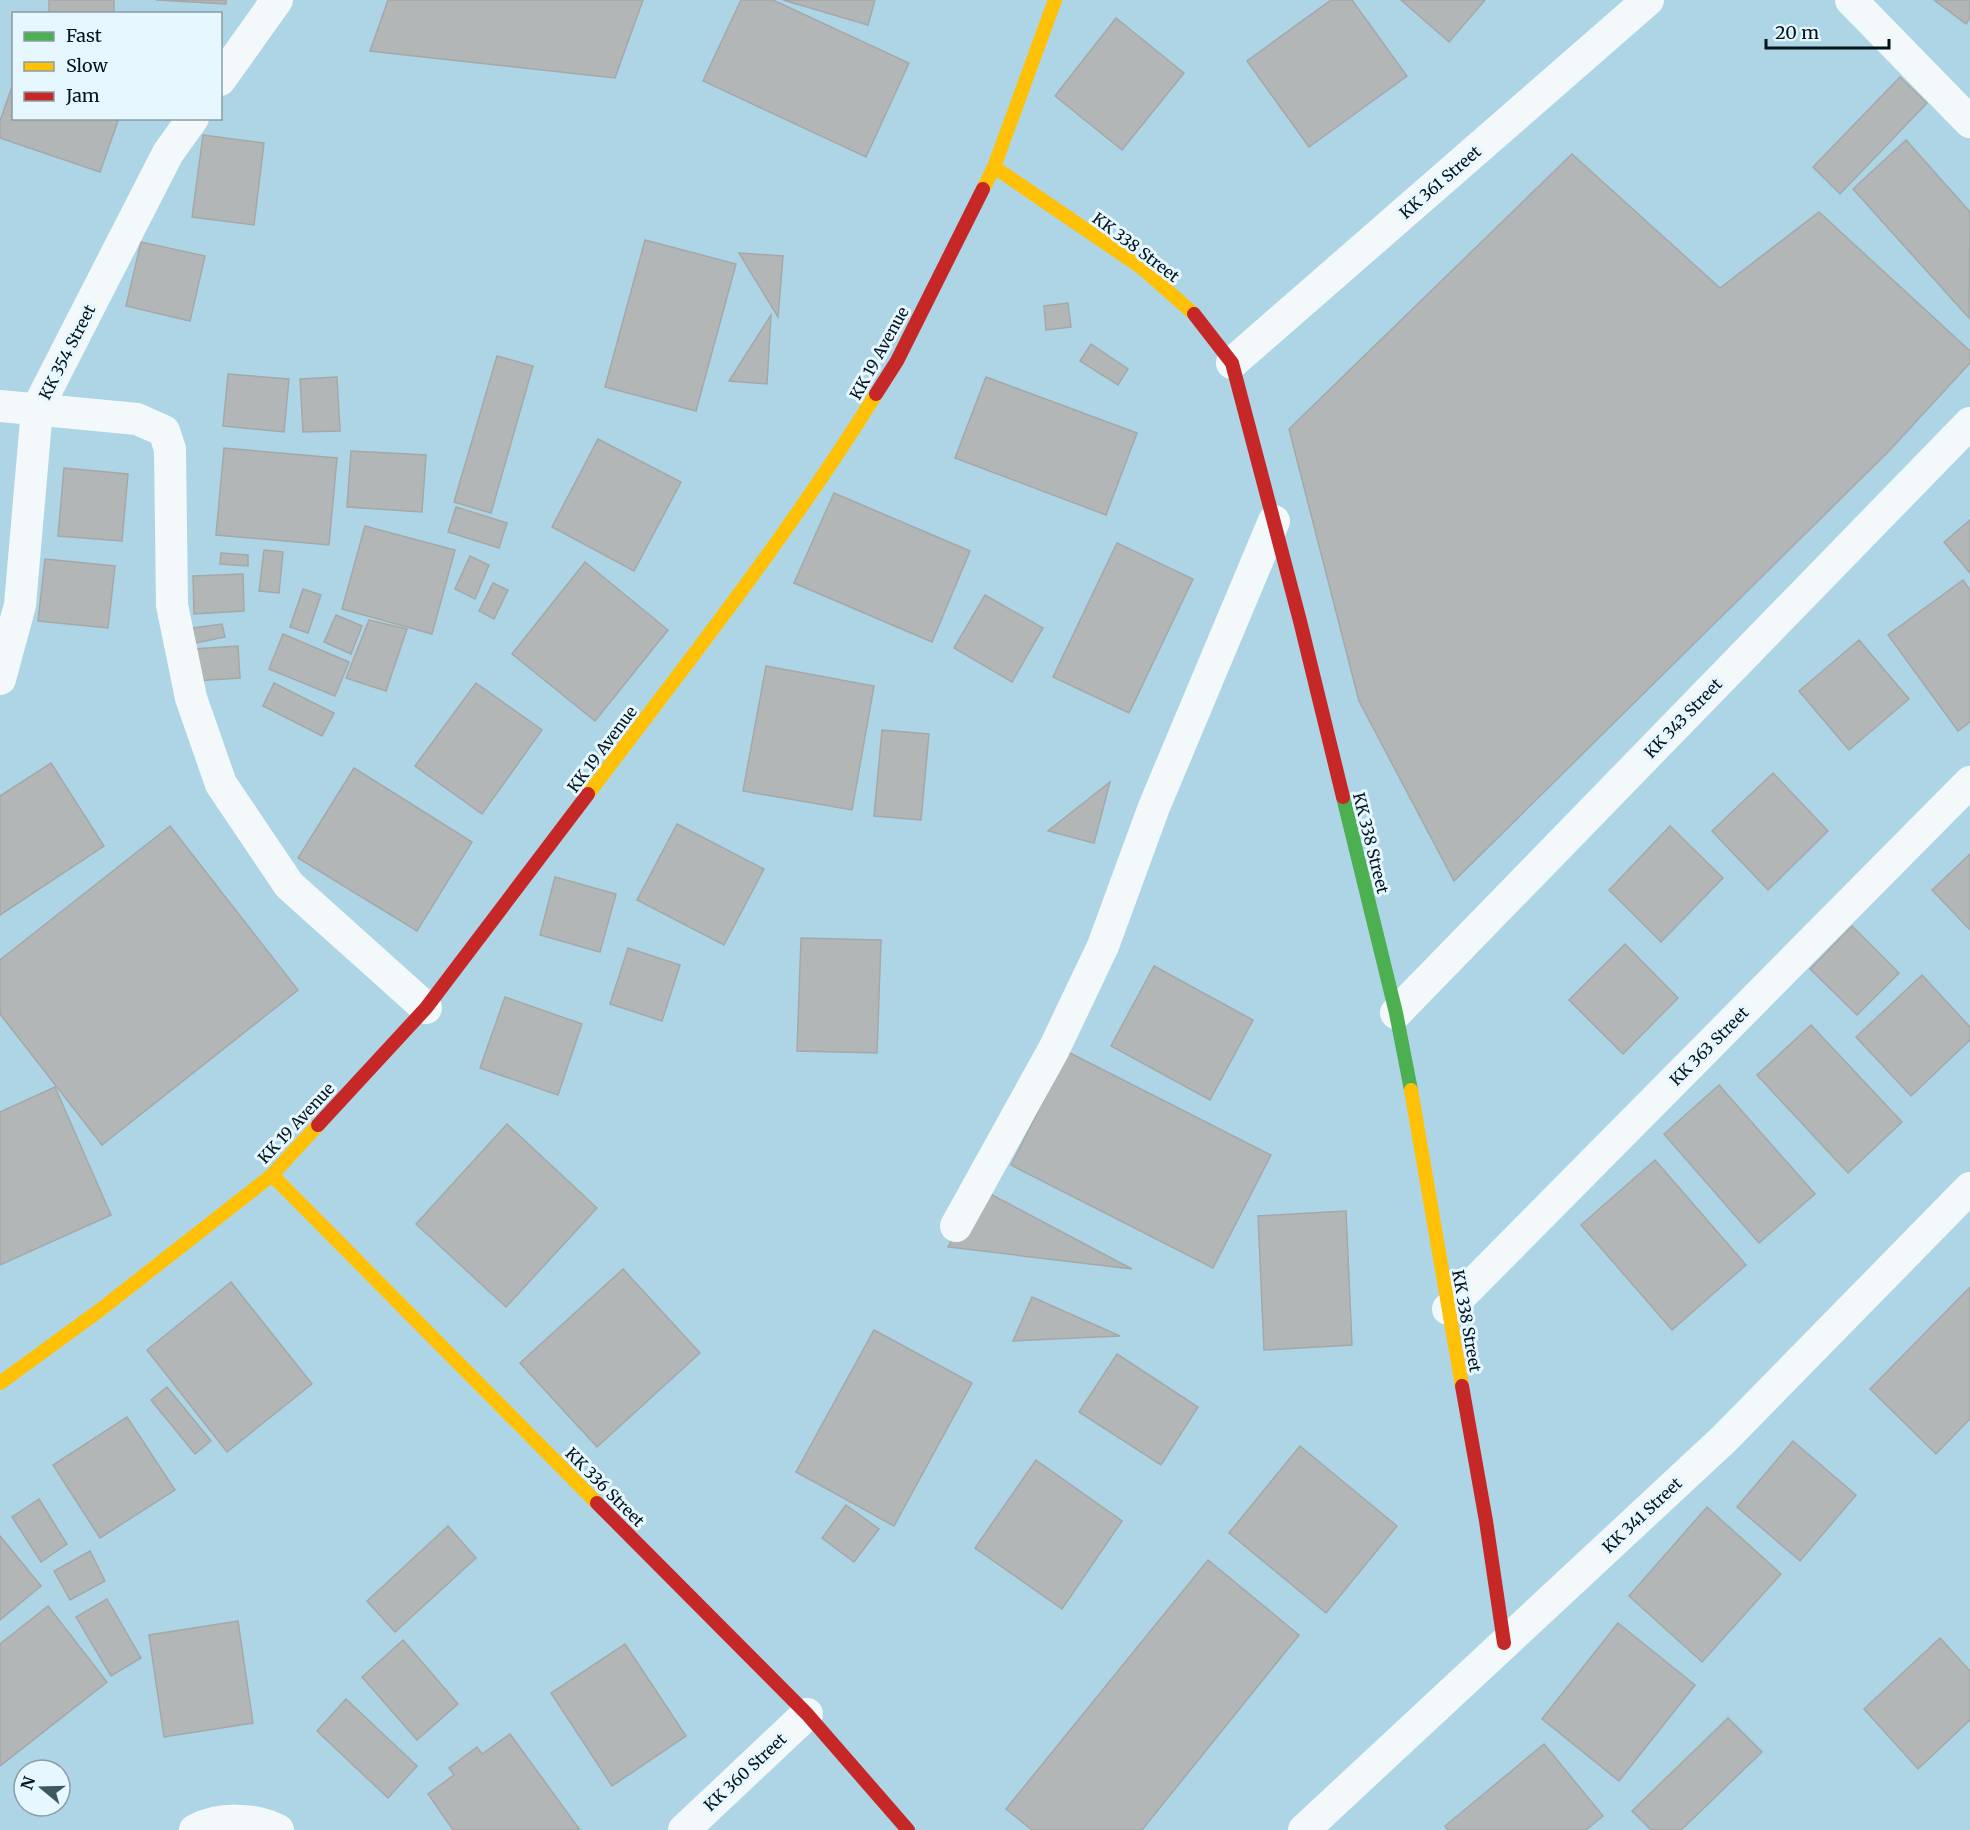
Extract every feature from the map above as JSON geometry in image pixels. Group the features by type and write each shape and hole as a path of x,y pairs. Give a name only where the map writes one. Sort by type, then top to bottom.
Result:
{"street":[{"path":"222,77 276,0"},
{"name":"KK 19 Avenue","path":"0,1383 100,1310 272,1175 426,1008 740,594 830,468 897,361 994,168 1055,0"},
{"name":"KK 361 Street","path":"1232,363 1648,0"},
{"path":"1851,0 1970,122"},
{"name":"KK 354 Street","path":"0,679 20,605 37,409 168,153 192,120"},
{"name":"KK 338 Street","path":"994,168 1142,268 1191,311 1232,363 1274,521 1396,1013 1418,1125 1486,1521 1504,1643"},
{"path":"0,406 137,419 164,431 170,449 172,605 191,698 221,784 289,885 426,1008"},
{"name":"KK 343 Street","path":"1396,1013 1970,423"},
{"path":"956,1226 1054,1049 1103,946 1154,807 1274,521"},
{"name":"KK 363 Street","path":"1448,1310 1970,782"},
{"name":"KK 336 Street","path":"272,1175 807,1714 908,1830"},
{"name":"KK 341 Street","path":"1304,1830 1724,1438 1970,1188"},
{"name":"KK 360 Street","path":"684,1830 807,1714"},
{"path":"195,1830 234,1820 270,1826 278,1830"}],"building":[{"path":"49,0 114,0 114,12 49,12"},
{"path":"156,0 226,0 226,4"},
{"path":"388,0 643,0 615,78 370,51"},
{"path":"741,0 773,0 909,63 866,157 703,81"},
{"path":"783,0 875,0 868,25"},
{"path":"1331,0 1352,0 1407,76 1309,147 1247,61"},
{"path":"1401,0 1485,0 1449,42"},
{"path":"1934,0 1970,0 1970,18 1966,24"},
{"path":"1116,18 1184,73 1122,150 1055,96"},
{"path":"1900,77 1927,103 1840,194 1813,167"},
{"path":"12,87 12,120 118,120 100,172 0,138 0,121"},
{"path":"203,135 264,143 254,225 192,217"},
{"path":"1906,140 1970,212 1969,318 1853,189"},
{"path":"1572,154 1720,288 1819,212 1970,351 1970,363 1890,450 1454,881 1359,701 1289,429"},
{"path":"645,240 736,264 696,411 605,387"},
{"path":"141,242 205,256 190,321 126,306"},
{"path":"739,253 783,256 778,317"},
{"path":"1068,303 1071,327 1046,330 1044,306"},
{"path":"771,315 767,384 729,381"},
{"path":"1091,344 1128,369 1118,385 1080,361"},
{"path":"497,356 533,366 491,513 454,502"},
{"path":"228,374 289,379 284,432 223,426"},
{"path":"337,377 340,431 303,432 300,379"},
{"path":"986,377 1137,433 1106,515 955,458"},
{"path":"598,439 681,482 634,571 552,527"},
{"path":"224,448 337,458 329,545 216,535"},
{"path":"351,451 426,455 422,512 347,507"},
{"path":"64,468 128,474 122,541 58,536"},
{"path":"834,493 970,551 932,642 794,583"},
{"path":"456,507 507,523 499,548 448,532"},
{"path":"1970,520 1970,573 1944,542"},
{"path":"365,526 455,550 432,634 342,609"},
{"path":"1117,543 1193,579 1129,713 1053,677"},
{"path":"264,550 283,552 279,593 259,591"},
{"path":"221,553 248,555 248,566 220,564"},
{"path":"470,556 489,565 475,599 455,589"},
{"path":"45,559 115,566 108,628 38,621"},
{"path":"585,562 668,630 595,721 512,654"},
{"path":"243,574 244,611 194,614 193,576"},
{"path":"1963,580 1970,590 1970,722 1958,731 1888,635"},
{"path":"493,583 508,590 494,619 479,611"},
{"path":"303,589 321,595 308,633 290,627"},
{"path":"985,595 1043,628 1012,682 954,648"},
{"path":"336,615 362,626 351,654 324,642"},
{"path":"369,620 407,629 386,691 346,678"},
{"path":"222,624 225,637 195,643 193,628"},
{"path":"283,634 349,662 335,696 269,669"},
{"path":"1859,640 1909,699 1849,750 1799,691"},
{"path":"238,646 240,678 194,681 192,649"},
{"path":"766,666 874,686 852,810 743,791"},
{"path":"274,683 334,713 322,736 263,706"},
{"path":"476,683 542,730 482,814 415,766"},
{"path":"882,730 929,734 921,820 874,816"},
{"path":"51,763 104,846 0,915 0,796"},
{"path":"354,768 472,842 417,931 298,858"},
{"path":"1773,773 1828,831 1768,890 1712,831"},
{"path":"1110,782 1094,843 1048,831"},
{"path":"677,824 764,869 724,945 637,900"},
{"path":"170,826 298,990 102,1145 0,1014 0,960"},
{"path":"1670,826 1723,878 1661,942 1609,890"},
{"path":"1970,854 1970,930 1932,890"},
{"path":"555,877 616,894 600,952 540,935"},
{"path":"1852,926 1899,973 1857,1015 1810,969"},
{"path":"801,938 881,940 877,1053 797,1051"},
{"path":"1625,944 1678,998 1623,1054 1569,1000"},
{"path":"628,948 680,965 662,1021 610,1004"},
{"path":"1154,966 1253,1020 1210,1100 1111,1046"},
{"path":"1922,975 1970,1027 1970,1040 1911,1096 1856,1037"},
{"path":"505,997 582,1024 558,1095 480,1068"},
{"path":"1811,1025 1902,1122 1848,1173 1757,1075"},
{"path":"1068,1052 1271,1155 1213,1268 1011,1165"},
{"path":"1719,1085 1815,1194 1759,1243 1664,1134"},
{"path":"55,1087 111,1215 0,1265 0,1112"},
{"path":"507,1124 597,1208 506,1307 416,1224"},
{"path":"1655,1160 1746,1265 1672,1330 1581,1225"},
{"path":"979,1188 1132,1269 948,1247"},
{"path":"1346,1211 1352,1345 1264,1350 1258,1216"},
{"path":"623,1269 700,1353 597,1447 520,1363"},
{"path":"231,1282 312,1384 227,1452 147,1350"},
{"path":"1970,1287 1970,1419 1936,1454 1870,1389"},
{"path":"1032,1297 1120,1336 1013,1341"},
{"path":"874,1330 972,1383 894,1526 796,1472"},
{"path":"1117,1354 1198,1407 1161,1465 1079,1412"},
{"path":"167,1387 211,1441 195,1454 151,1400"},
{"path":"127,1417 175,1490 100,1538 53,1465"},
{"path":"1793,1441 1856,1495 1800,1561 1737,1507"},
{"path":"1300,1446 1397,1526 1326,1613 1229,1533"},
{"path":"1036,1460 1122,1521 1062,1609 975,1548"},
{"path":"39,1499 67,1544 41,1562 12,1517"},
{"path":"846,1505 879,1529 854,1562 822,1538"},
{"path":"1707,1507 1781,1574 1702,1662 1629,1596"},
{"path":"448,1526 476,1558 395,1632 367,1601"},
{"path":"0,1536 41,1586 0,1620"},
{"path":"90,1551 105,1581 70,1600 54,1571"},
{"path":"1208,1560 1299,1635 1142,1830 1032,1830 1006,1809"},
{"path":"107,1599 141,1658 111,1676 76,1617"},
{"path":"48,1606 107,1682 0,1766 0,1644"},
{"path":"238,1621 253,1723 164,1737 149,1635"},
{"path":"1618,1623 1695,1685 1619,1781 1542,1719"},
{"path":"1940,1638 1970,1671 1970,1720 1918,1769 1864,1709"},
{"path":"403,1640 458,1704 417,1740 362,1677"},
{"path":"625,1644 686,1736 612,1786 551,1693"},
{"path":"346,1699 417,1766 388,1798 317,1731"},
{"path":"1728,1718 1762,1752 1681,1830 1651,1830 1632,1811"},
{"path":"510,1734 580,1830 453,1830 428,1794 454,1775 449,1768 477,1747 482,1754"},
{"path":"1544,1744 1603,1816 1586,1830 1448,1830 1445,1826"}],"traffic: fast":[{"path":"1343,797 1396,1013 1411,1090"}],"traffic: slow":[{"path":"983,189 994,167 1055,0"},
{"path":"994,167 1142,268 1194,314"},
{"path":"588,794 773,548 876,394"},
{"path":"1411,1090 1462,1386"},
{"path":"0,1383 100,1310 272,1175 318,1125"},
{"path":"272,1175 597,1503"}],"traffic: jam":[{"path":"876,394 897,361 983,189"},
{"path":"1194,314 1232,363 1300,621 1343,797"},
{"path":"318,1125 426,1008 588,794"},
{"path":"1462,1386 1486,1521 1504,1643"},
{"path":"597,1503 807,1714 908,1830"}]}
